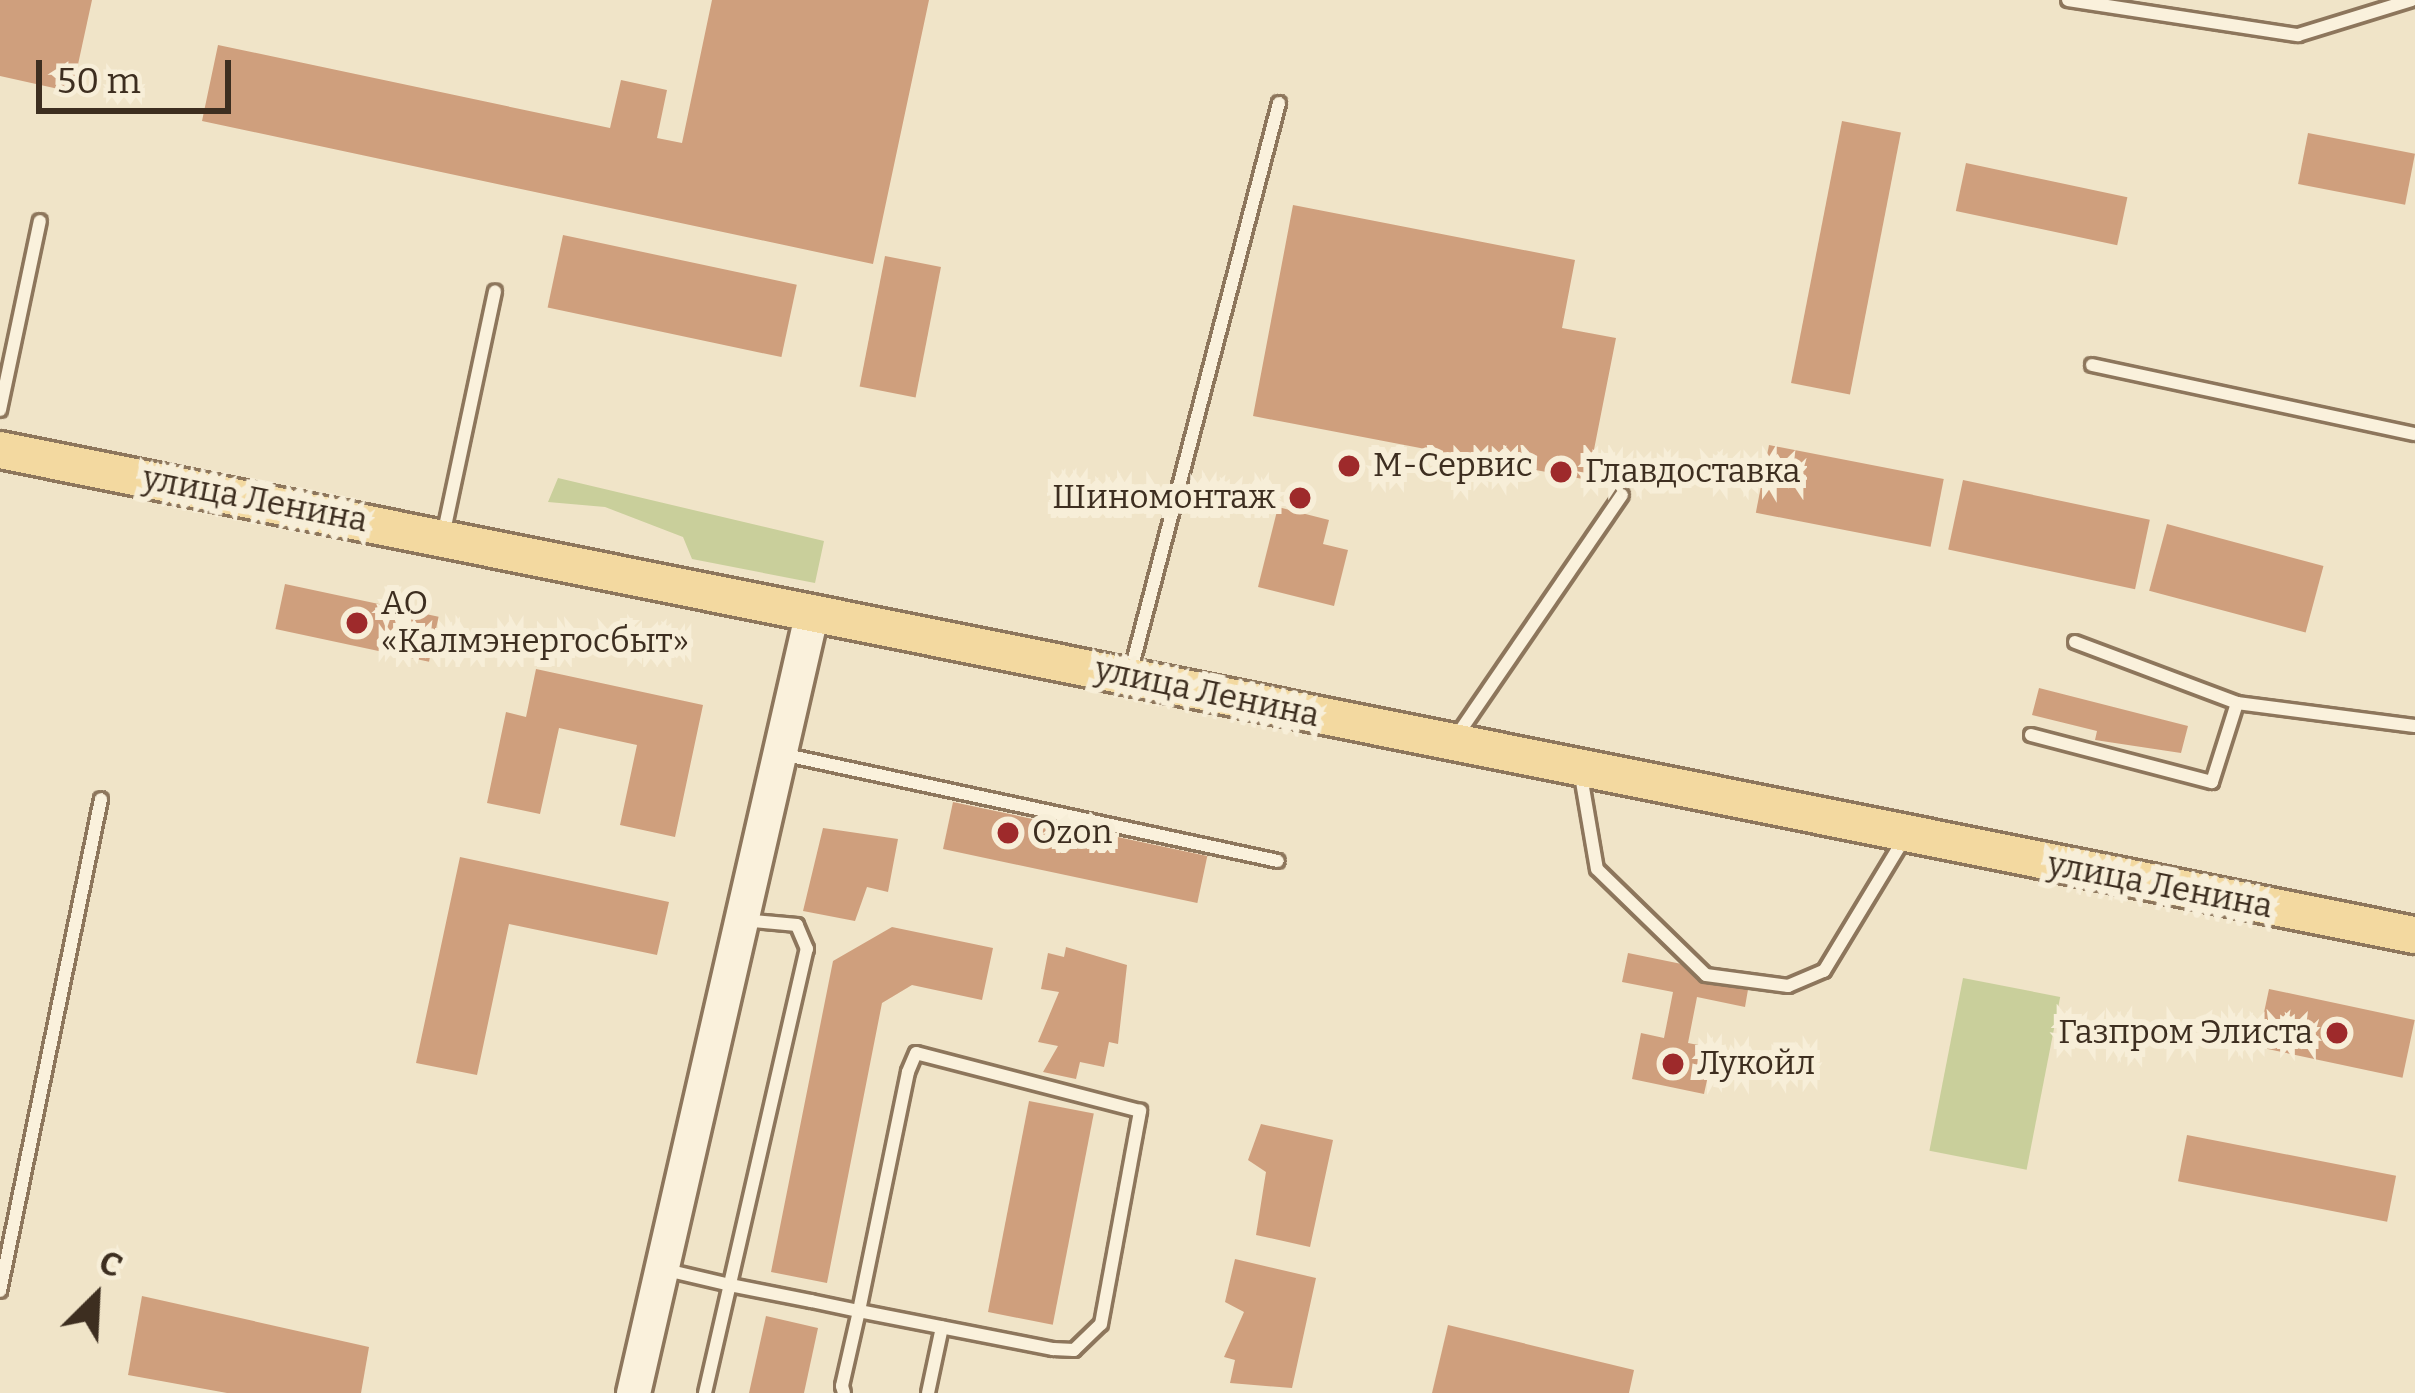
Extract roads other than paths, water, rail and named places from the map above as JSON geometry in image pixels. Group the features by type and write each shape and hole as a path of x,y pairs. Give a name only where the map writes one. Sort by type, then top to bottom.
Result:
{"main road":[{"name":"улица Ленина","path":"0,450 2415,935"},
{"path":"633,1393 812,611"}],"lane":[{"path":"2068,0 2298,35 2412,0"},
{"path":"1129,677 1279,103"},
{"path":"0,410 40,221"},
{"path":"442,537 495,291"},
{"path":"2092,365 2415,434"},
{"path":"1453,744 1622,495"},
{"path":"2074,642 2237,703 2415,726"},
{"path":"2031,735 2212,782 2237,703"},
{"path":"779,754 1278,861"},
{"path":"1580,770 1597,869 1706,976 1788,986 1824,971 1905,836"},
{"path":"0,1291 101,799"},
{"path":"705,1393 807,949 797,925 741,920"},
{"path":"661,1268 730,1285 859,1311 1053,1349 1089,1343 1140,1111 916,1053 859,1311 844,1393"},
{"path":"928,1393 942,1327"}],"place":[{"name":"М-Сервис","path":"1349,466"},
{"name":"Главдоставка","path":"1561,472"},
{"name":"Шиномонтаж","path":"1300,498"},
{"name":"АО «Калмэнергосбыт»","path":"357,623"},
{"name":"Ozon","path":"1008,833"},
{"name":"Газпром Элиста","path":"2337,1033"},
{"name":"Лукойл","path":"1673,1064"}]}
